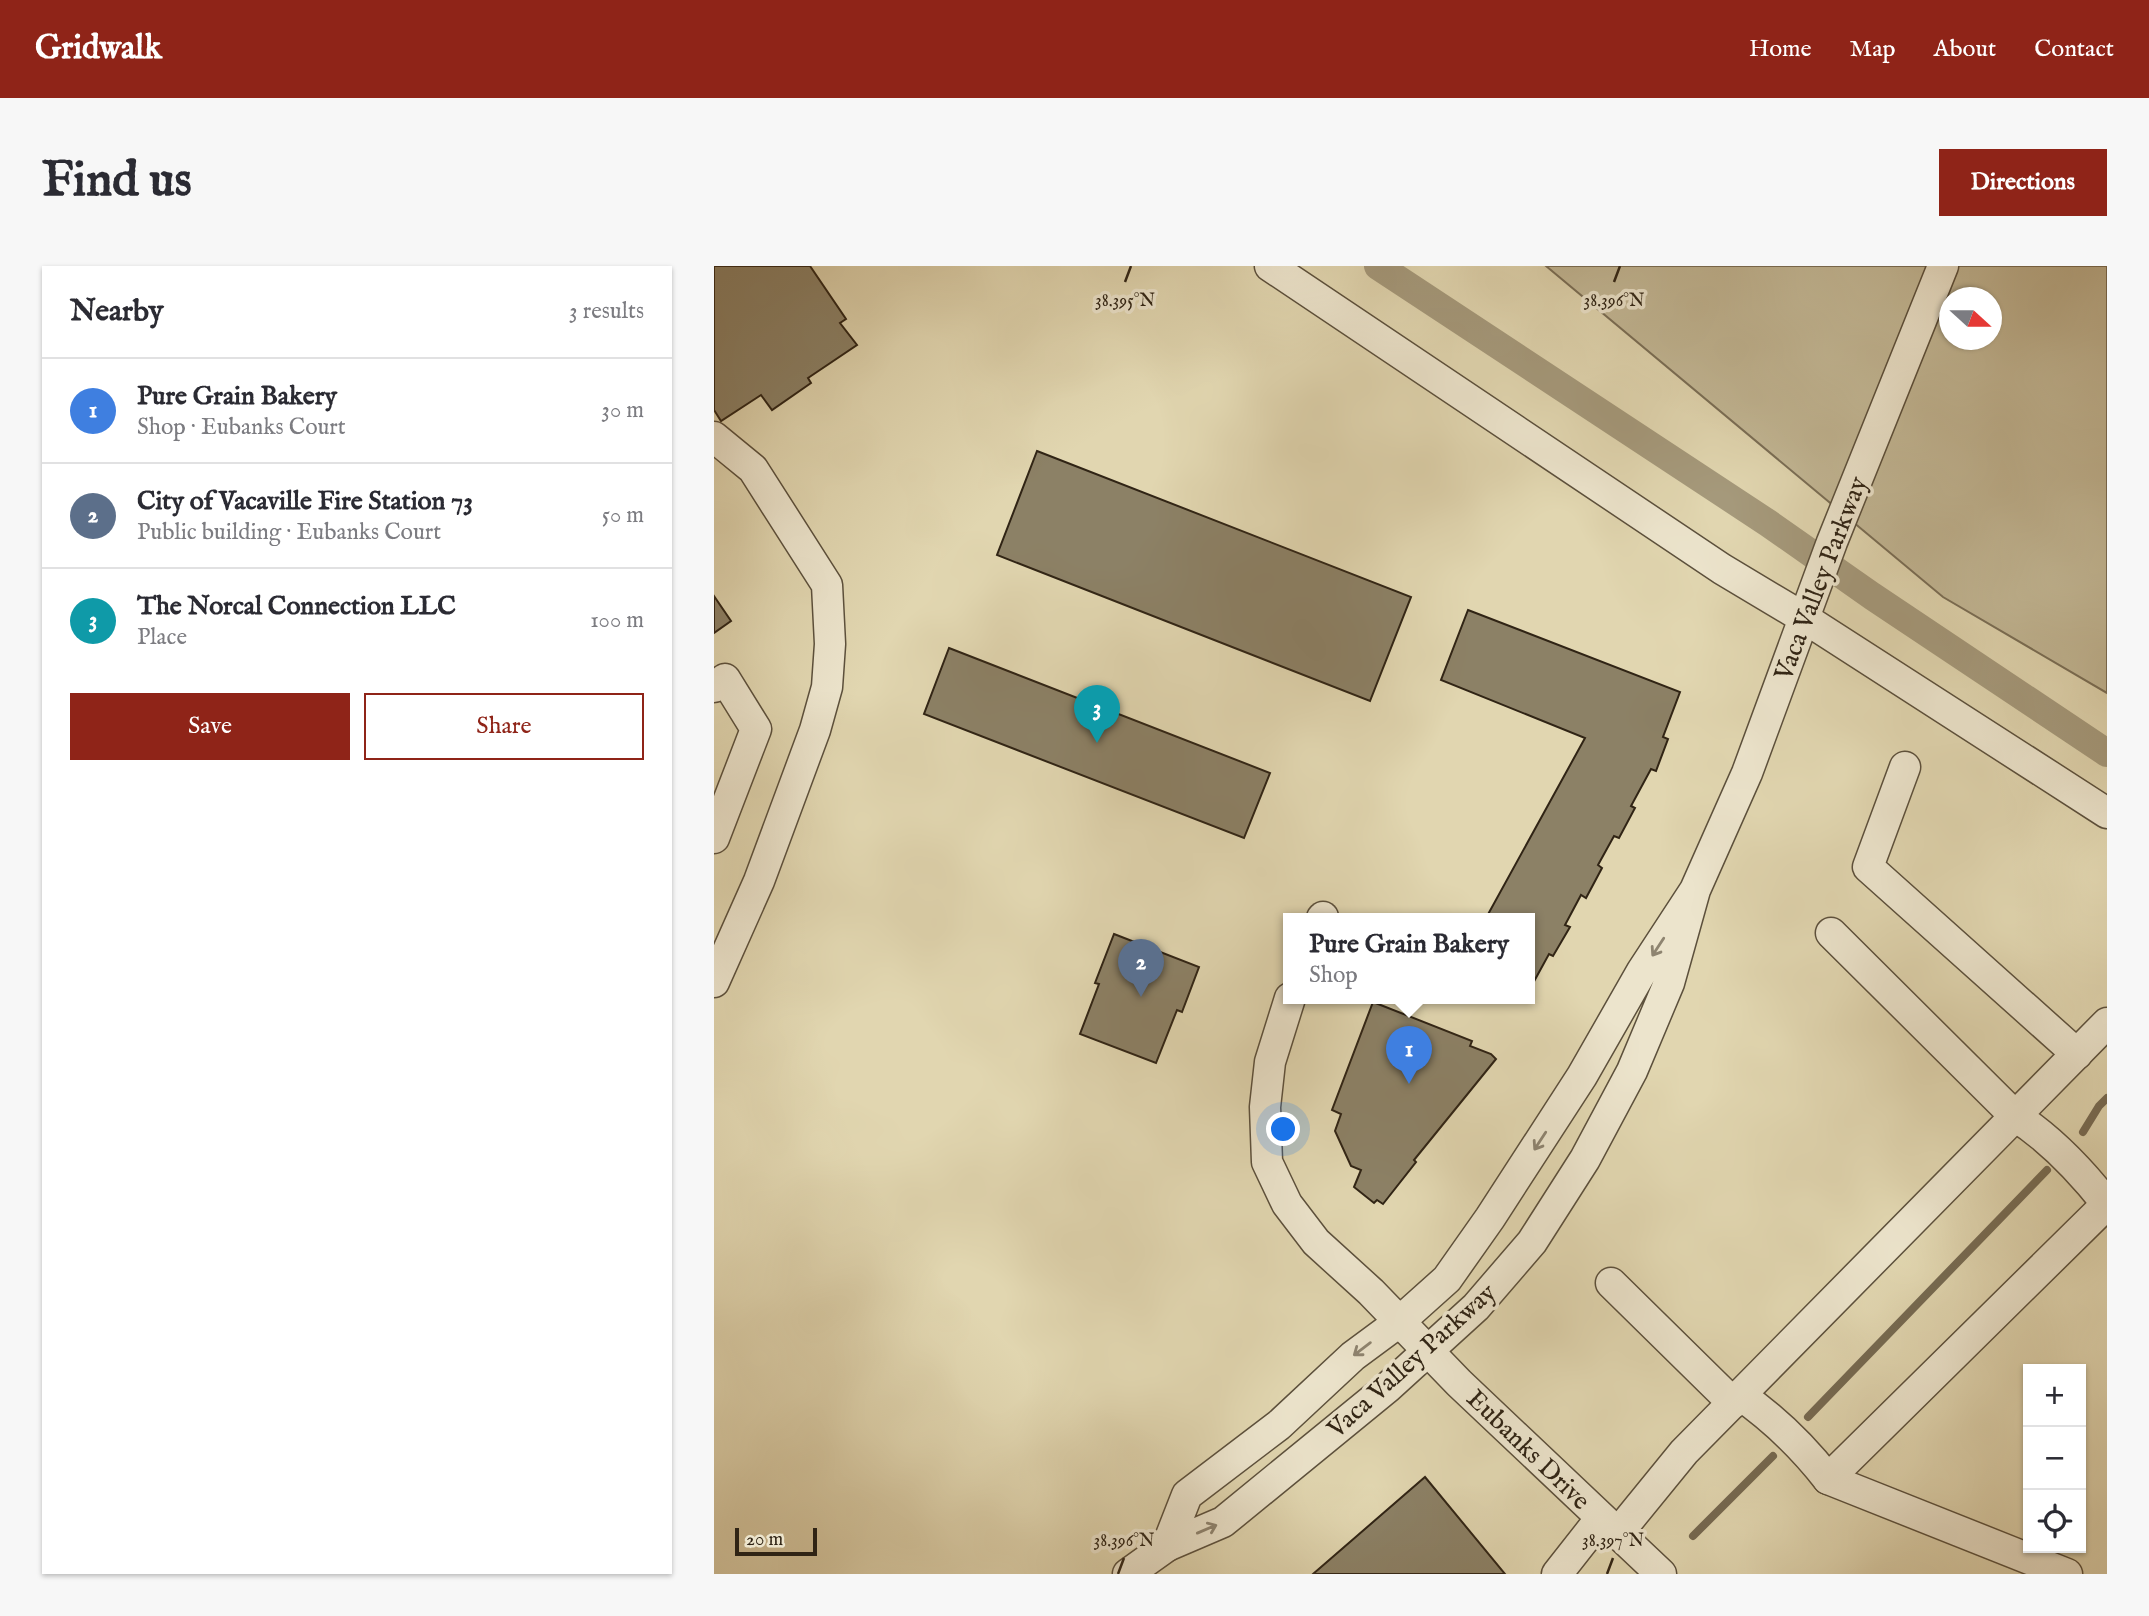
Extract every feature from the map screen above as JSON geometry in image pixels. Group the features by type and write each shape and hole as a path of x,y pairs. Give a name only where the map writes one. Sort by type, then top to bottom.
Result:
{"street":[{"path":"1270,266 1721,569 1808,609 2107,813"},
{"name":"Vaca Valley Parkway","path":"1128,1574 1167,1546 1223,1522 1387,1388 1476,1307 1532,1242 1585,1159 1632,1071 1669,983 1695,890 1746,773 1832,542 1943,266"},
{"path":"714,437 753,469 827,585 830,644 827,687 816,730 759,881 714,982"},
{"path":"714,687 725,679 757,729 714,838"},
{"path":"1905,767 1868,867 2077,1054"},
{"name":"Vaca Valley Parkway","path":"1167,1546 1187,1495 1279,1426 1353,1356 1399,1322 1447,1279 1582,1076 1642,971 1695,890"},
{"path":"1828,1479 2107,1204 2092,1184 2035,1129 2015,1116 1831,933"},
{"name":"Eubanks Drive","path":"1288,1004 1270,1062 1265,1107 1267,1161 1287,1204 1316,1242 1371,1292 1427,1350 1661,1574"},
{"path":"1557,1574 1684,1452 2107,1023"},
{"path":"1611,1283 1736,1399 1763,1411 1828,1479 2067,1574"}],"shaded area":[{"path":"1546,266 2107,266 2107,693 1943,597"}],"building":[{"path":"714,266 810,266 846,319 840,323 857,345 808,378 811,383 772,410 761,395 721,421 714,410"},
{"path":"1037,451 1411,597 1370,701 997,555"},
{"path":"714,596 731,621 714,633"},
{"path":"1468,610 1680,692 1663,737 1668,739 1656,771 1651,769 1631,806 1635,808 1619,838 1614,836 1598,865 1602,868 1586,898 1581,895 1565,925 1570,927 1553,956 1549,954 1535,980 1535,913 1489,913 1585,738 1441,680"},
{"path":"949,648 1270,773 1244,838 924,714"},
{"path":"1114,934 1199,967 1182,1012 1177,1010 1156,1063 1080,1034 1099,984 1095,983"},
{"path":"1372,1004 1472,1041 1470,1046 1491,1054 1496,1059 1414,1160 1416,1162 1383,1204 1377,1200 1374,1203 1354,1187 1361,1170 1351,1166 1335,1131 1341,1114 1332,1110"},
{"path":"1425,1477 1505,1574 1313,1574"}],"waterway":[{"path":"1378,266 1768,523 2107,753"},
{"path":"2083,1132 2107,1098"},
{"path":"1808,1417 2047,1170"},
{"path":"1693,1536 1773,1456"}],"place":[{"name":"The Norcal Connection LLC","path":"1097,743"},
{"name":"City of Vacaville Fire Station 73","path":"1141,997"},
{"name":"Pure Grain Bakery","path":"1409,1084"}]}
